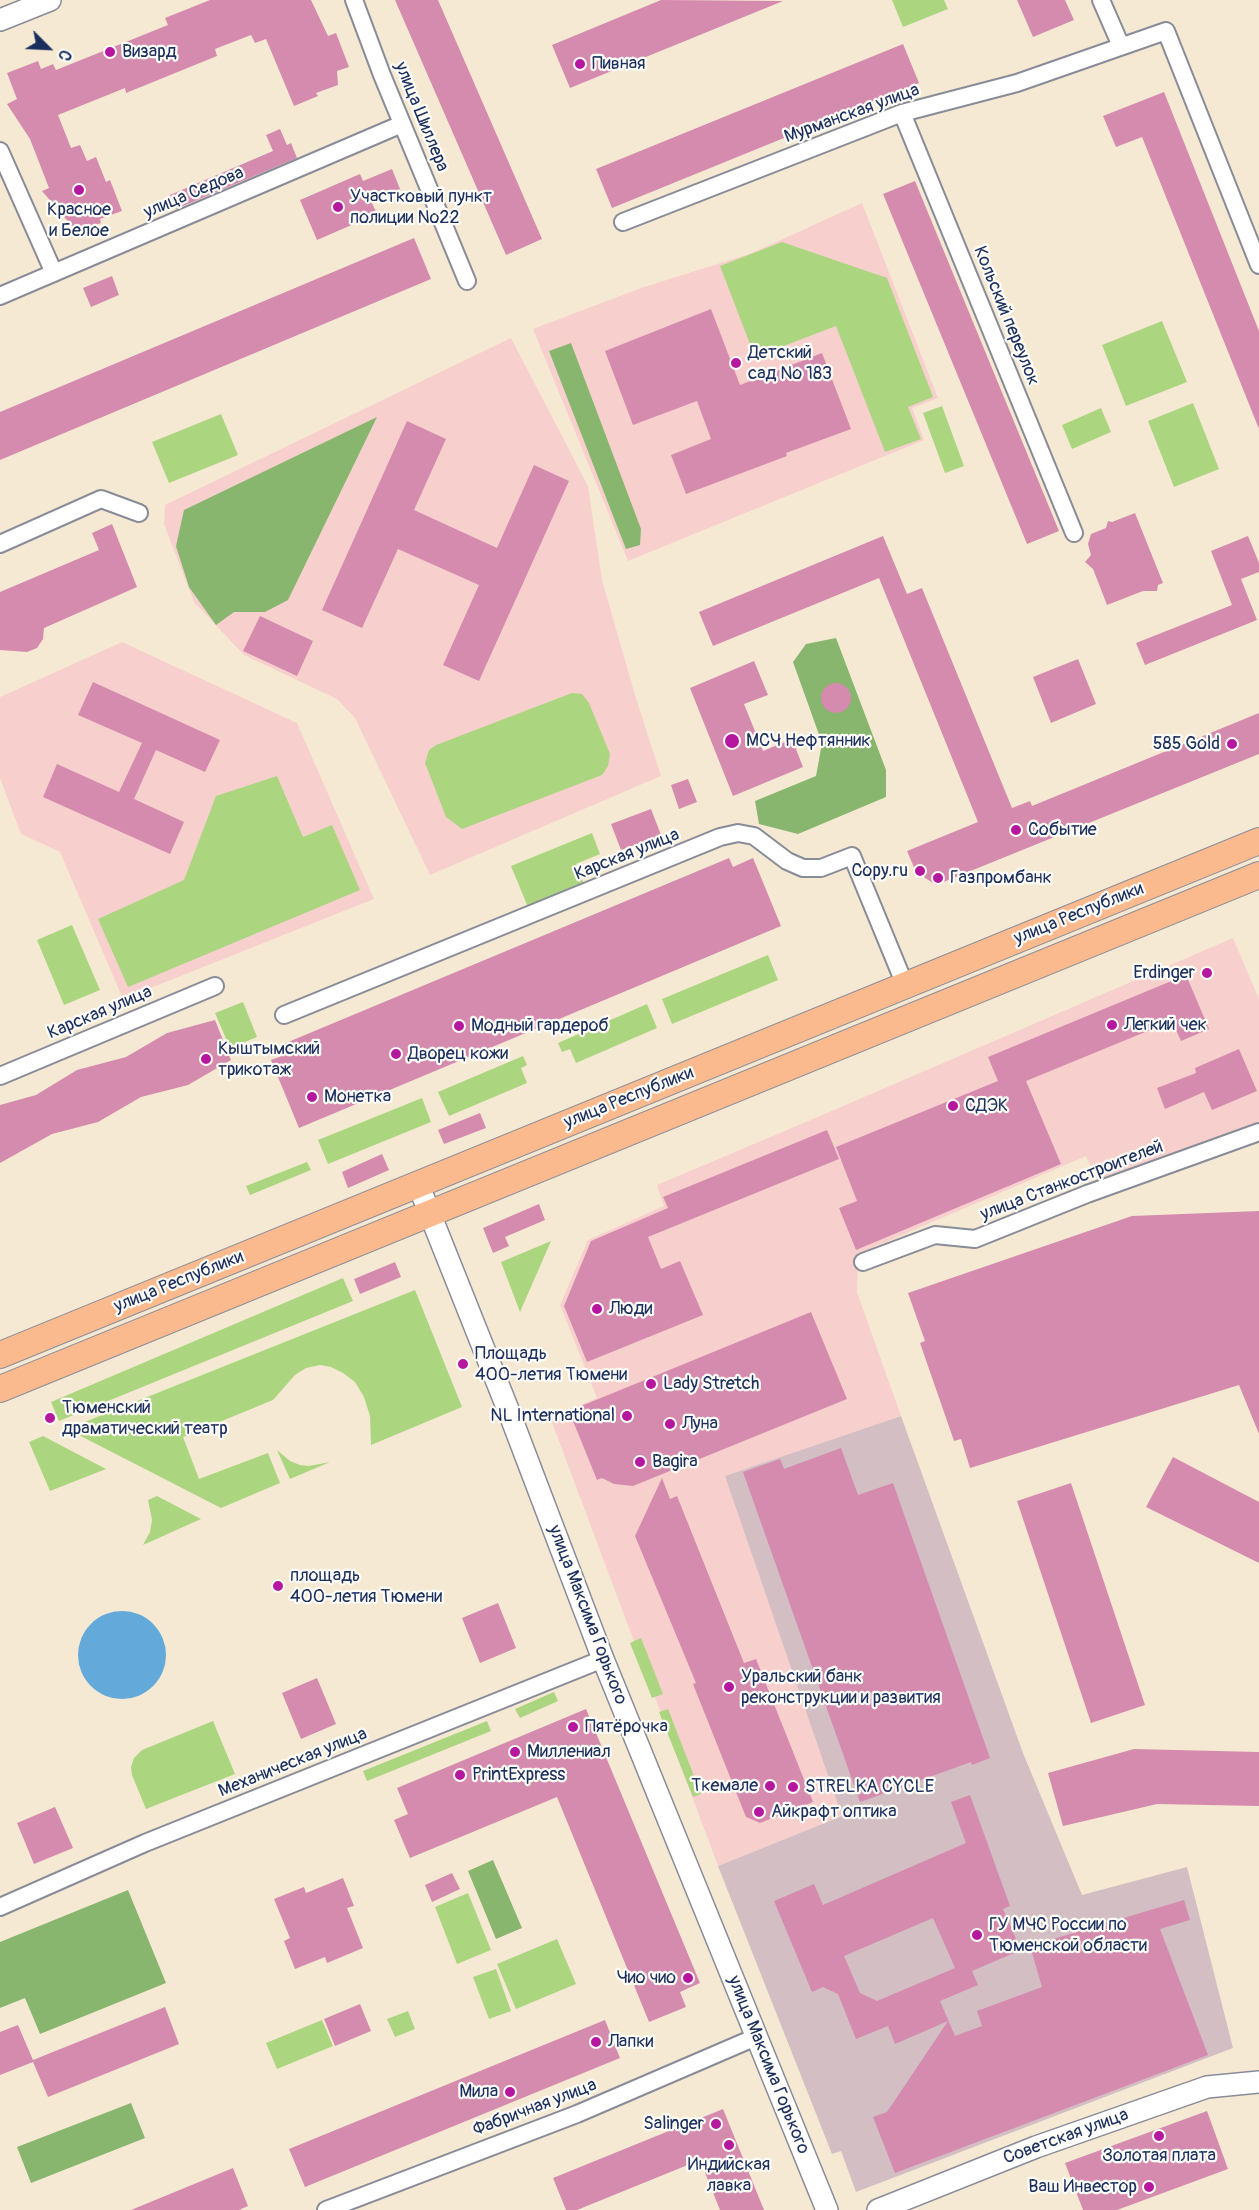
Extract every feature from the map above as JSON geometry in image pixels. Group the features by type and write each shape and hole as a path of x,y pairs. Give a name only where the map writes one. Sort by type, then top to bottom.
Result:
{"main road":[{"name":"улица Республики","path":"0,1355 1259,841"},
{"name":"улица Республики","path":"0,1389 1259,875"}],"street":[{"path":"0,21 50,0"},
{"name":"улица Шиллера","path":"354,0 467,281"},
{"path":"1101,0 1121,46"},
{"name":"Мурманская улица","path":"623,222 902,113 1017,83 1166,31 1259,265"},
{"name":"Кольский переулок","path":"902,113 1074,533"},
{"name":"улица Седова","path":"0,296 402,124"},
{"path":"0,151 54,273"},
{"path":"0,544 101,499 139,513"},
{"name":"Карская улица","path":"284,1015 720,837 738,834 754,836 787,861 803,868 822,868 852,856 905,986"},
{"name":"Карская улица","path":"0,1076 215,986"},
{"name":"улица Станкостроителей","path":"863,1262 935,1234 975,1239 1087,1194 1259,1132"},
{"name":"улица Максима Горького","path":"418,1184 603,1659 827,2210"},
{"name":"Механическая улица","path":"0,1907 145,1843 603,1659"},
{"name":"Фабричная улица","path":"326,2210 577,2114 756,2037"},
{"name":"Советская улица","path":"878,2210 1036,2147 1207,2087 1259,2082"}],"shaded area":[{"name":"Детский сад № 183","path":"862,203 938,398 912,408 924,440 628,561 533,329 641,288 752,253"},
{"path":"511,338 588,486 602,580 661,776 430,875 355,718 337,699 244,655 194,602 164,524 165,505"},
{"path":"122,642 297,723 374,899 123,999 60,852 21,834 0,778 0,697"},
{"path":"1233,938 1259,999 1259,1123 1098,1182 1086,1156 858,1254 857,1292 901,1416 726,1476 842,1816 718,1866 550,1417 597,1398 560,1305 588,1240 664,1206 657,1185"},
{"path":"901,1416 1023,1753 1082,1895 1187,1867 1233,2048 856,2192 841,2151 832,2154 718,1866 842,1816 725,1476"}],"green space":[{"path":"892,0 944,0 948,9 903,27"},
{"path":"782,242 887,278 933,397 908,407 921,439 885,452 836,326 755,357 720,266"},
{"path":"1162,321 1187,382 1126,406 1102,345"},
{"path":"571,343 641,529 640,545 626,549 549,351"},
{"path":"1193,403 1219,469 1174,487 1148,421"},
{"path":"942,406 964,466 945,473 923,413"},
{"path":"1101,408 1111,432 1072,449 1062,425"},
{"path":"221,414 238,455 169,483 152,442"},
{"path":"377,417 288,600 265,612 234,612 216,625 189,587 176,546 184,510"},
{"path":"836,638 886,770 886,797 798,834 759,824 755,801 816,776 822,743 793,662 806,644"},
{"path":"572,693 582,694 589,703 610,754 608,766 602,775 462,829 446,817 425,763 429,750 436,745"},
{"path":"277,776 303,837 332,825 360,890 128,987 98,919 184,880 216,796"},
{"path":"592,833 600,854 576,864 586,889 530,912 511,866"},
{"path":"72,925 100,990 64,1005 37,940"},
{"path":"768,955 778,980 672,1024 662,999"},
{"path":"243,1002 257,1037 230,1048 215,1013"},
{"path":"647,1004 657,1028 576,1063 570,1049 562,1052 558,1043"},
{"path":"523,1056 527,1065 521,1068 527,1083 449,1116 438,1092"},
{"path":"422,1098 431,1122 328,1164 318,1140"},
{"path":"307,1162 311,1170 250,1195 246,1186"},
{"path":"551,1241 520,1312 501,1262"},
{"path":"343,1278 353,1301 59,1421 51,1402"},
{"path":"415,1290 462,1407 371,1445 370,1416 364,1397 355,1382 331,1367 320,1365 306,1368 295,1375 273,1400 183,1437 199,1479 268,1453 280,1483 221,1508 67,1429"},
{"path":"43,1436 106,1469 50,1491 29,1442"},
{"path":"277,1450 290,1461 300,1465 309,1466 330,1462 290,1479"},
{"path":"157,1496 201,1519 143,1545 150,1532 152,1520 148,1500"},
{"path":"641,1638 663,1694 652,1698 630,1643"},
{"path":"554,1692 558,1701 520,1718 515,1709"},
{"path":"668,1709 701,1794 693,1797 659,1712"},
{"path":"213,1721 235,1774 146,1809 132,1775 131,1767 134,1758 142,1750"},
{"path":"487,1721 491,1731 367,1781 363,1771"},
{"path":"493,1860 522,1928 496,1939 468,1871"},
{"path":"128,1890 166,1983 40,2034 25,1998 0,2008 0,1942"},
{"path":"468,1893 491,1950 457,1964 435,1907"},
{"path":"557,1939 576,1984 516,2009 497,1964"},
{"path":"496,1969 511,2011 489,2019 473,1977"},
{"path":"408,2011 415,2029 395,2037 387,2019"},
{"path":"322,2020 333,2046 277,2069 266,2043"},
{"path":"131,2103 145,2138 31,2183 17,2147"}],"water":[{"path":"113,1611 131,1611 147,1618 159,1630 166,1646 166,1664 159,1680 147,1692 131,1699 113,1699 97,1692 85,1680 78,1664 78,1646 85,1630 97,1618"}],"building":[{"path":"210,0 311,0 328,36 336,33 349,67 337,71 338,85 316,93 318,96 294,106 266,39 255,43 251,35 215,49 217,56 126,93 125,88 58,115 71,148 80,145 87,161 96,157 106,182 110,180 122,211 100,219 101,223 77,232 42,191 49,188 30,139 7,104 17,99 7,73 38,61 41,69 53,64 56,70 168,25 165,18"},
{"path":"395,0 438,0 542,239 506,255"},
{"path":"661,0 783,1 570,88 552,45"},
{"path":"1017,0 1065,0 1074,20 1033,37"},
{"path":"903,44 919,83 612,208 596,169"},
{"path":"1164,92 1259,331 1259,429 1142,137 1116,147 1103,116"},
{"path":"280,129 287,145 291,143 297,158 176,209 170,195 273,151 266,135"},
{"name":"Участковый пункт полиции №22","path":"392,169 400,189 371,201 377,214 317,240 300,200 360,174 363,181"},
{"path":"915,181 1059,531 1027,544 883,194"},
{"path":"414,238 431,279 0,460 0,412"},
{"path":"112,276 119,295 91,307 83,288"},
{"path":"711,309 740,385 822,353 851,429 686,494 671,455 711,439 697,401 633,425 605,351"},
{"path":"407,421 446,439 414,510 497,548 534,465 569,481 479,681 443,665 479,585 398,549 362,628 322,610"},
{"path":"1135,513 1163,583 1158,585 1157,591 1143,591 1107,605 1093,569 1085,562 1091,555 1088,544 1091,534 1106,528 1108,521 1112,522"},
{"path":"112,524 137,587 44,628 43,639 37,648 27,652 0,650 0,592 99,550 92,533"},
{"path":"883,536 907,594 922,588 1012,808 1030,801 1032,806 1259,713 1259,754 936,885 916,872 907,851 978,822 879,578 713,646 699,612"},
{"path":"1248,536 1259,563 1259,572 1241,579 1257,620 1145,665 1136,643 1232,605 1211,551"},
{"path":"260,616 313,641 297,676 243,651"},
{"path":"1078,659 1096,704 1051,723 1033,677"},
{"path":"754,661 768,695 744,704 763,751 792,739 803,767 733,796 690,688"},
{"path":"93,682 220,740 205,772 156,750 134,799 184,822 170,854 43,797 57,764 119,792 142,743 78,715"},
{"path":"836,683 846,688 851,698 846,708 836,713 826,708 821,698 826,688"},
{"path":"688,779 697,802 679,809 671,785"},
{"path":"651,809 661,835 621,850 611,824"},
{"path":"729,858 733,867 753,858 781,926 299,1128 271,1060 285,1055 281,1045"},
{"path":"1186,975 1209,1029 1181,1041 1172,1021 1026,1081 1061,1164 856,1250 839,1208 857,1201 836,1147 998,1081 988,1057"},
{"path":"215,1020 231,1060 188,1085 141,1097 98,1122 52,1134 0,1163 0,1105 36,1095 77,1070 126,1057 167,1033"},
{"path":"1239,1049 1257,1091 1212,1110 1204,1092 1165,1109 1157,1088 1196,1073 1195,1068"},
{"path":"480,1113 486,1128 444,1144 438,1130"},
{"path":"827,1130 839,1159 648,1237 661,1269 680,1261 703,1315 587,1362 564,1306 591,1241 668,1208 663,1197"},
{"path":"382,1154 389,1170 348,1188 342,1172"},
{"path":"539,1204 545,1220 505,1237 509,1246 493,1253 483,1228"},
{"path":"1259,1211 1259,1434 1239,1385 970,1468 961,1439 954,1441 920,1343 925,1341 908,1293 1132,1216"},
{"path":"395,1262 401,1277 360,1294 354,1279"},
{"path":"811,1312 847,1399 633,1486 614,1484 602,1478 597,1480 569,1411"},
{"path":"841,1448 858,1495 893,1483 990,1758 972,1765 971,1762 860,1802 743,1472 780,1459 784,1469"},
{"path":"1173,1457 1259,1502 1259,1563 1146,1507"},
{"path":"662,1478 670,1499 677,1496 744,1663 756,1659 813,1802 760,1823 746,1817 693,1684 696,1683 635,1536"},
{"path":"1071,1483 1145,1705 1091,1723 1017,1501"},
{"path":"498,1603 516,1648 480,1663 462,1618"},
{"path":"317,1678 336,1724 301,1739 282,1693"},
{"path":"586,1709 700,1983 680,1992 686,2007 649,2022 557,1797 410,1858 394,1820 408,1814 397,1788"},
{"path":"1134,1749 1259,1752 1259,1806 1157,1804 1063,1826 1048,1773"},
{"path":"970,1795 1010,1906 1003,1909 1021,1950 972,1971 978,1985 940,2001 955,2036 982,2026 977,2011 1042,1987 1030,1946 1184,1900 1190,1920 1160,1929 1208,2055 895,2173 873,2117 887,2112 948,2021 895,2044 888,2026 856,2039 838,1994 823,1987 812,1992 774,1901 814,1884 823,1905 966,1843 951,1802","holes":["933,1918 955,1968 877,2001 860,1993 844,1956"]},
{"path":"55,1807 73,1848 34,1864 17,1823"},
{"path":"452,1873 460,1889 432,1902 425,1885"},
{"path":"343,1878 354,1906 347,1908 363,1948 327,1963 325,1957 295,1969 284,1941 290,1938 274,1899 304,1887 306,1893"},
{"path":"360,2004 371,2031 335,2046 324,2019"},
{"path":"165,2007 179,2044 48,2097 33,2062 0,2075 0,2032 18,2025 33,2060"},
{"path":"605,2020 620,2058 305,2187 289,2149"},
{"path":"723,2109 764,2210 720,2210 700,2160 577,2210 566,2210 553,2178"},
{"path":"1207,2111 1228,2169 1117,2210 1083,2210 1065,2163"},
{"path":"233,2168 248,2206 239,2210 131,2210"}],"place":[{"name":"Визард","path":"110,52"},
{"name":"Пивная","path":"580,64"},
{"name":"Красное и Белое","path":"79,190"},
{"name":"Участковый пункт полиции №22","path":"338,207"},
{"name":"Детский сад № 183","path":"736,363"},
{"name":"МСЧ Нефтянник","path":"732,741"},
{"name":"585 Gold","path":"1232,744"},
{"name":"Событие","path":"1016,830"},
{"name":"Copy.ru","path":"920,871"},
{"name":"Газпромбанк","path":"938,878"},
{"name":"Erdinger","path":"1207,973"},
{"name":"Легкий чек","path":"1112,1025"},
{"name":"Модный гардероб","path":"459,1026"},
{"name":"Дворец кожи","path":"396,1054"},
{"name":"Кыштымский трикотаж","path":"206,1059"},
{"name":"Монетка","path":"312,1097"},
{"name":"СДЭК","path":"953,1106"},
{"name":"Люди","path":"597,1309"},
{"name":"Площадь 400-летия Тюмени","path":"463,1364"},
{"name":"Lady Stretch","path":"651,1384"},
{"name":"NL International","path":"627,1416"},
{"name":"Тюменский драматический театр","path":"50,1418"},
{"name":"Луна","path":"670,1424"},
{"name":"Bagira","path":"640,1462"},
{"name":"площадь 400-летия Тюмени","path":"278,1586"},
{"name":"Уральский банк реконструкции и развития","path":"729,1687"},
{"name":"Пятёрочка","path":"573,1727"},
{"name":"Миллениал","path":"515,1752"},
{"name":"PrintExpress","path":"460,1775"},
{"name":"Ткемале","path":"770,1786"},
{"name":"STRELKA CYCLE","path":"793,1787"},
{"name":"Айкрафт оптика","path":"759,1812"},
{"name":"ГУ МЧС России по Тюменской области","path":"977,1935"},
{"name":"Чио чио","path":"688,1978"},
{"name":"Лапки","path":"596,2042"},
{"name":"Мила","path":"510,2092"},
{"name":"Salinger","path":"716,2124"},
{"name":"Золотая плата","path":"1159,2136"},
{"name":"Индийская лавка","path":"729,2145"},
{"name":"Ваш Инвестор","path":"1149,2187"}]}
